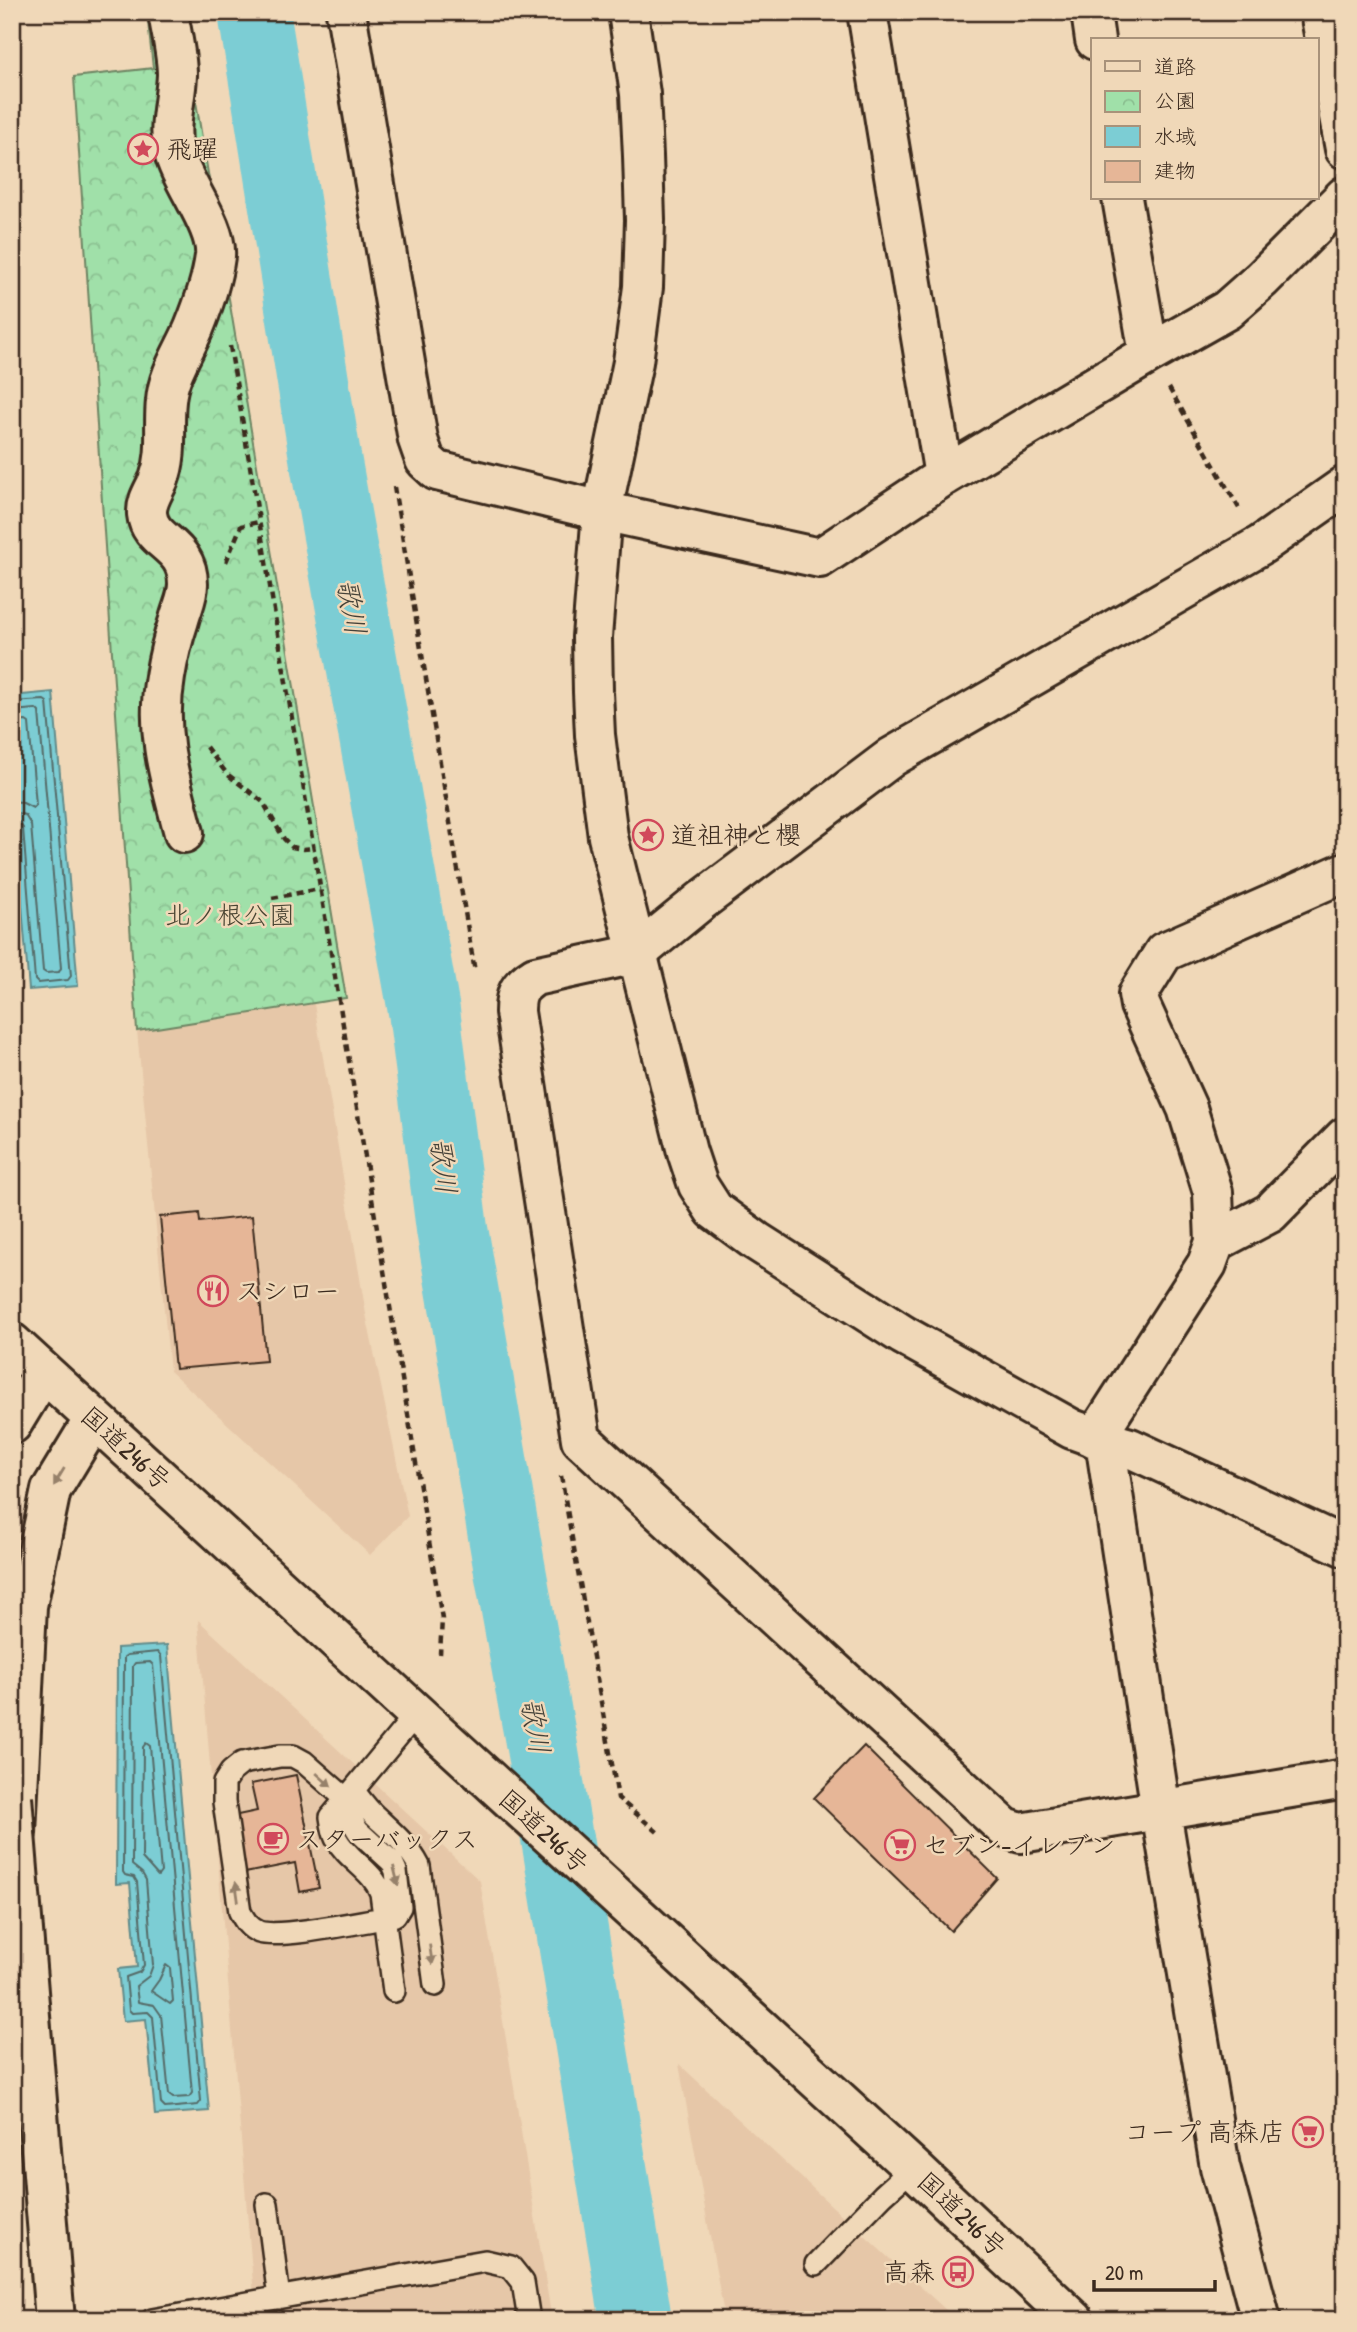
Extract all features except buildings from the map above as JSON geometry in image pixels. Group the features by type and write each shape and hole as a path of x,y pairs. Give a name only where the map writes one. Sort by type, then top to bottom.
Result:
{"main road":[{"path":"168,12 177,66 172,146 183,177 209,229 215,254 195,326 171,378 166,400 167,442 159,480 149,499 147,513 150,525 156,533 177,551 184,563 188,582 187,596 165,676 161,718 164,758 184,832"},
{"path":"346,12 418,440 425,460 437,471 602,511 820,558 944,477 1227,310 1345,196"},
{"path":"628,12 640,94 645,220 643,287 633,362 602,511 592,637 596,735 608,837 687,1152 698,1185 714,1210 756,1241 903,1335 1072,1429 1130,1448 1345,1547"},
{"path":"867,12 944,477"},
{"path":"1091,12 1095,38"},
{"path":"1320,12 1345,149"},
{"path":"1122,200 1149,354"},
{"path":"1345,486 1261,545 892,757 701,901 636,954 535,976 521,985 515,997 515,1012 581,1439 1005,1828 1021,1833 1345,1780"},
{"path":"1261,2320 1220,2167 1100,1439 1207,1264 1215,1242 1213,1192 1187,1108 1140,1005 1138,994 1164,952 1345,872"},
{"path":"1215,1242 1270,1213 1345,1137"},
{"name":"国道246号","path":"12,1343 913,2168 1074,2320"},
{"path":"12,1424 43,1373"},
{"path":"53,2320 14,1862 27,1606 51,1490 94,1419"},
{"path":"12,1797 53,2320"}],"lane":[{"path":"394,1991 382,1893 377,1882 340,1845 334,1835 331,1816 417,1713"},
{"path":"384,1918 277,1935 258,1932 247,1925 240,1912 224,1802 225,1783 231,1772 242,1763 292,1756 304,1762 397,1835 419,1866 435,1985"},
{"path":"816,2264 913,2168"},
{"path":"267,2204 279,2298"},
{"path":"152,2320 485,2261 511,2267 523,2281 529,2320"}],"path":[{"path":"228,334 442,1619 440,1654"},
{"path":"1149,354 1261,545"},
{"path":"228,557 241,526 259,522"},
{"path":"201,739 227,774 264,802 284,839 292,847 313,848"},
{"path":"272,898 320,889"},
{"path":"560,1474 618,1798 661,1835"}],"shaded area":[{"path":"314,1004 366,1314 408,1516 370,1555 170,1371 137,1031"},
{"path":"198,1620 480,1881 552,2320 256,2320"},
{"path":"679,2064 834,2208 957,2320 725,2320"}],"green space":[{"name":"北ノ根公園","path":"147,12 181,12 346,998 137,1031 74,77 153,68"}],"water":[{"path":"53,692 78,986 29,990 12,786 12,696"},
{"path":"167,1645 209,2111 155,2115 146,2019 123,2021 118,1969 137,1967 130,1883 116,1884 117,1648"}],"waterway":[{"name":"歌川","path":"254,12 326,463 424,1011 452,1229 542,1747 636,2320"}],"place":[{"name":"飛躍","path":"143,149"},
{"name":"道祖神と櫻","path":"648,835"},
{"name":"スシロー","path":"213,1291"},
{"name":"スターバックス","path":"273,1839"},
{"name":"セブン-イレブン","path":"900,1845"},
{"name":"コープ 高森店","path":"1308,2132"},
{"name":"高森","path":"958,2272"}]}
